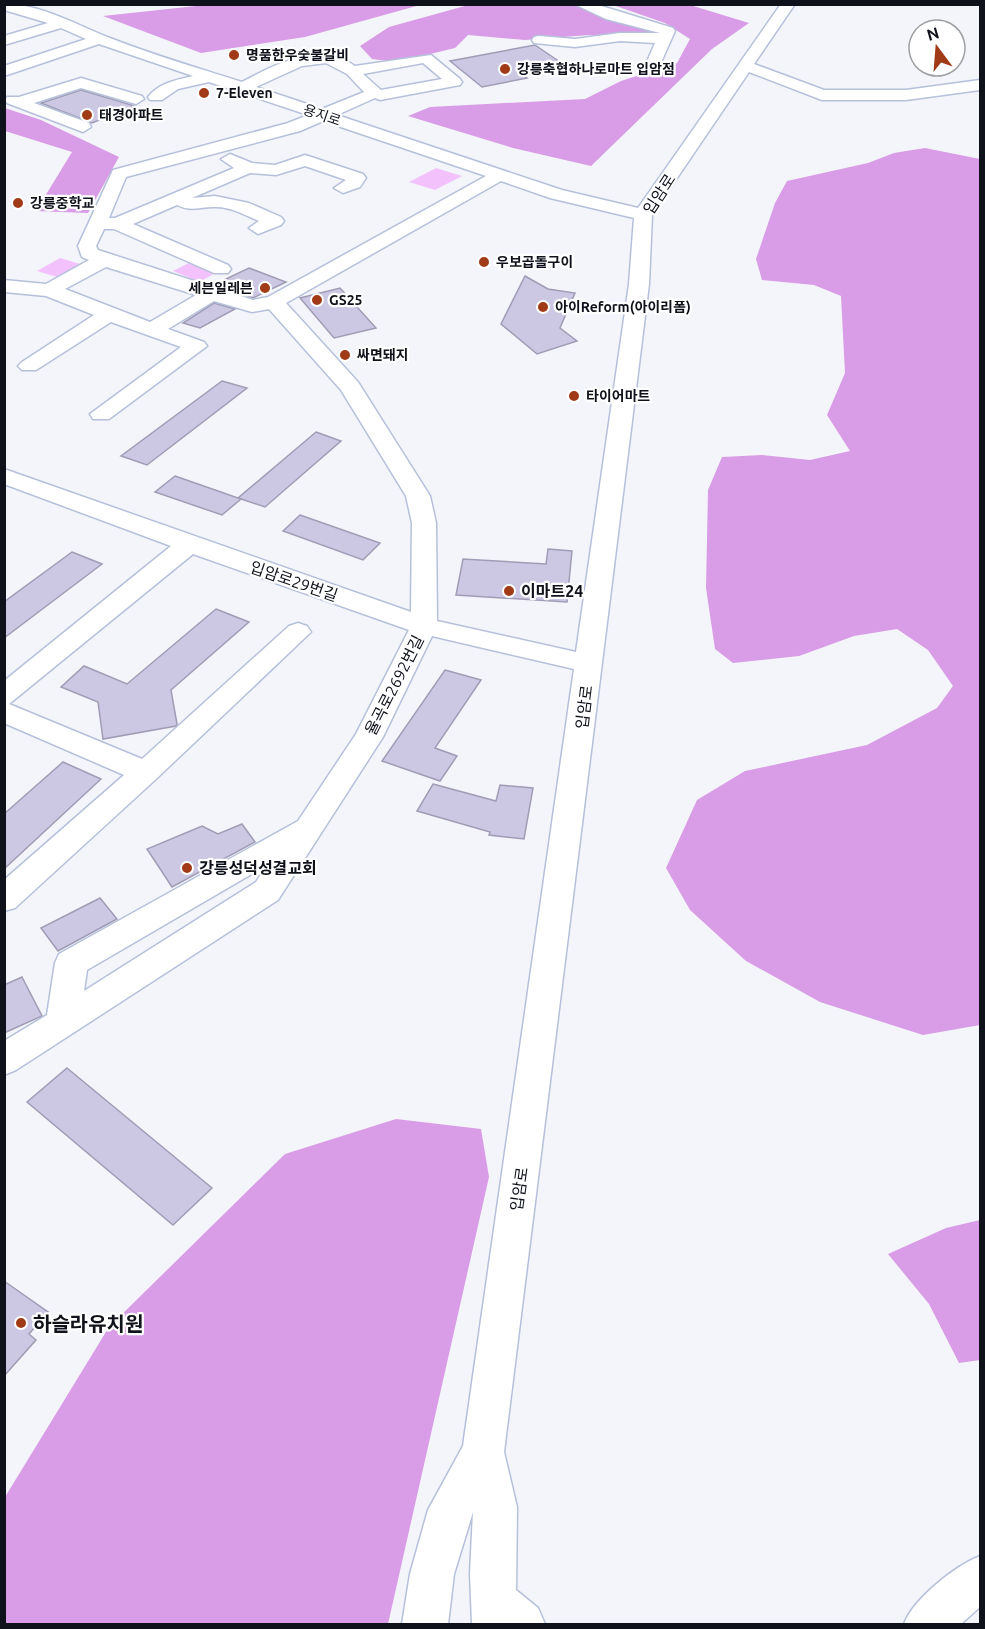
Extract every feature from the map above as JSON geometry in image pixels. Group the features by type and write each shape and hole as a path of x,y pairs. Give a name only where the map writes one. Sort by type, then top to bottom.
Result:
{"street":[{"path":"44,16 58,4"},
{"path":"581,4 611,16 668,31 654,64"},
{"name":"입암로","path":"483,1452 639,284 643,215 788,4"},
{"name":"용지로","path":"4,5 44,16 100,39 556,194 643,215"},
{"path":"4,40 62,23"},
{"path":"539,40 575,43 620,37 664,39"},
{"path":"4,71 100,39"},
{"path":"243,88 304,60 332,60 344,64 369,88 380,95 454,82 426,58 352,71"},
{"path":"746,66 822,95 906,95 981,85"},
{"path":"156,97 173,85 210,77"},
{"path":"12,100 81,82 136,99"},
{"path":"369,88 321,115 294,127 118,174 87,246 89,253 104,260 252,306 274,302 500,175"},
{"path":"12,100 83,127"},
{"path":"211,150 248,168 276,170 305,160 357,178 354,183 343,188"},
{"path":"117,224 248,168"},
{"path":"177,198 192,206 214,201 243,207 275,221 258,228"},
{"path":"96,223 117,224 221,269"},
{"path":"49,290 104,260"},
{"path":"4,286 49,290 197,346 101,414"},
{"path":"153,329 211,294"},
{"name":"율곡로2692번길","path":"4,1060 267,891 369,737 424,626 424,523 418,496 350,387 274,302"},
{"path":"29,366 109,314"},
{"name":"입암로29번길","path":"4,476 189,544 424,626 589,664"},
{"path":"4,696 189,544"},
{"path":"4,899 298,632"},
{"path":"4,712 146,772"},
{"path":"63,1021 71,963 310,827"},
{"path":"483,1452 495,1507 503,1617"},
{"path":"425,1624 432,1574 450,1510 483,1452"},
{"path":"927,1624 981,1578"}],"shaded area":[{"path":"472,4 582,5 656,34 642,38 589,35 525,40 468,35 455,48 397,62 372,59 360,46 389,27"},
{"path":"205,5 420,5 305,37 201,53 103,16"},
{"path":"613,5 690,5 749,23 712,49 591,166 513,148 408,116 430,107 585,99 621,81 677,63 690,39 665,23"},
{"path":"5,108 41,120 119,157 88,213 36,211 72,152 5,131"},
{"path":"925,148 980,159 980,1025 923,1035 820,1002 746,961 690,910 666,868 697,800 745,771 867,745 937,708 953,686 928,650 897,629 854,636 799,656 733,663 715,649 706,588 708,490 722,457 762,455 810,460 850,451 827,415 845,373 841,296 814,285 762,280 756,259 775,203 787,181 868,163 894,153"},
{"path":"436,168 462,176 435,190 409,182"},
{"path":"60,258 80,264 57,277 37,271"},
{"path":"189,263 215,273 200,282 173,271"},
{"path":"396,1119 481,1129 489,1177 388,1624 5,1624 5,1497 109,1327 285,1154"},
{"path":"980,1220 980,1360 959,1363 929,1304 888,1254 946,1228"}],"building":[{"name":"강릉축협하나로마트 입암점","path":"535,45 566,66 522,74 527,78 482,87 450,61"},
{"name":"태경아파트","path":"81,90 135,106 92,123 41,103"},
{"path":"249,268 286,282 253,298 213,285"},
{"path":"525,276 548,289 575,293 560,328 577,341 537,354 501,324"},
{"path":"340,288 376,328 334,338 300,298"},
{"path":"214,303 235,309 200,328 183,323"},
{"path":"222,381 247,388 147,465 121,456"},
{"path":"316,432 341,441 265,507 238,498"},
{"path":"175,476 241,499 222,515 155,492"},
{"path":"300,515 380,543 363,560 283,531"},
{"path":"548,549 572,551 567,602 456,595 463,559 546,564"},
{"path":"72,552 102,564 4,638 4,602"},
{"path":"216,609 249,622 171,690 176,726 103,739 98,702 61,687 84,666 127,684"},
{"path":"445,670 481,680 435,748 457,756 440,781 382,761"},
{"path":"63,762 101,779 4,869 4,814"},
{"path":"433,784 496,801 500,785 533,788 524,839 489,835 490,832 417,811"},
{"name":"강릉성덕성결교회","path":"242,824 255,842 172,887 147,849 202,826 218,834"},
{"path":"100,898 117,919 58,951 41,928"},
{"path":"22,977 42,1016 4,1033 4,985"},
{"path":"67,1068 212,1188 173,1225 27,1102"},
{"name":"하슬라유치원","path":"4,1281 48,1312 29,1334 36,1340 4,1376"}],"place":[{"name":"명품한우숯불갈비","path":"234,55"},
{"name":"강릉축협하나로마트 입암점","path":"505,69"},
{"name":"7-Eleven","path":"204,93"},
{"name":"태경아파트","path":"87,115"},
{"name":"강릉중학교","path":"18,203"},
{"name":"우보곱돌구이","path":"484,262"},
{"name":"세븐일레븐","path":"265,288"},
{"name":"GS25","path":"317,300"},
{"name":"아이Reform(아이리폼)","path":"543,307"},
{"name":"싸면돼지","path":"345,355"},
{"name":"타이어마트","path":"574,396"},
{"name":"이마트24","path":"509,591"},
{"name":"강릉성덕성결교회","path":"187,868"},
{"name":"하슬라유치원","path":"21,1323"}]}
